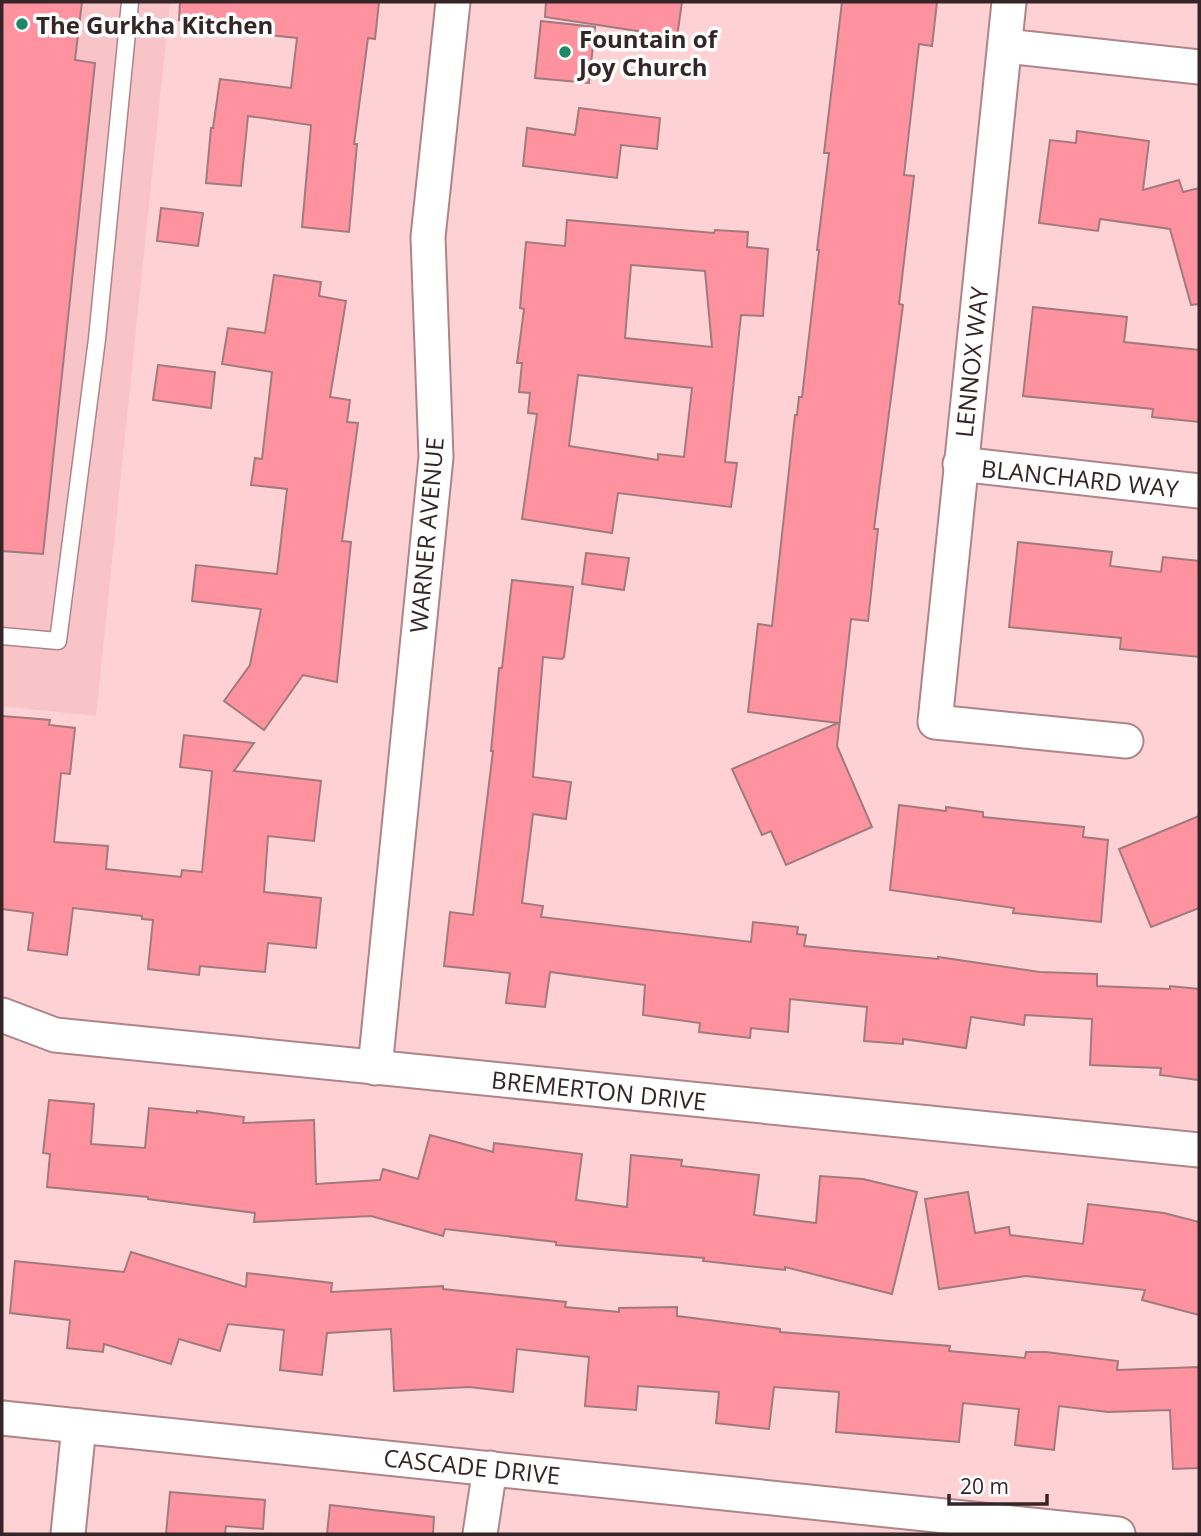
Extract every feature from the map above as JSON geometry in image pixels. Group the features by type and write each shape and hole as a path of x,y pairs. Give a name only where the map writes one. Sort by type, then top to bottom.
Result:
{"street":[{"name":"WARNER AVENUE","path":"375,1068 436,457 428,237 453,2"},
{"name":"LENNOX WAY","path":"1010,2 935,722 1126,741"},
{"path":"1005,46 1199,67"},
{"name":"BLANCHARD WAY","path":"960,464 1199,491"},
{"name":"BREMERTON DRIVE","path":"2,1015 55,1035 1199,1150"},
{"name":"CASCADE DRIVE","path":"2,1418 490,1468 942,1525 1118,1534"},
{"path":"68,1534 79,1426"},
{"path":"481,1534 490,1468"}],"lane":[{"path":"2,636 58,642 97,339 130,2"}],"shaded area":[{"path":"2,2 170,2 96,716 2,706"}],"building":[{"path":"2,2 82,2 75,60 95,63 43,554 2,551"},
{"path":"180,2 379,2 375,39 368,38 354,144 357,144 349,232 302,227 311,125 248,116 241,186 206,183 211,128 220,79 291,88 297,38 240,32 241,26 179,20"},
{"path":"546,2 682,2 677,37 545,17"},
{"path":"842,2 937,2 932,46 919,44 904,175 914,176 899,304 903,305 874,529 878,529 868,621 851,619 837,746 872,827 786,865 771,831 762,835 732,769 838,723 748,712 758,624 772,626 795,415 799,397 802,397 819,250 829,153 824,153"},
{"name":"Fountain of Joy Church","path":"541,21 595,27 589,83 535,78"},
{"path":"579,108 660,118 657,149 621,145 617,178 523,166 527,128 575,135"},
{"path":"1077,131 1149,141 1143,190 1179,180 1183,192 1199,188 1199,304 1191,305 1170,229 1100,219 1098,231 1039,223 1050,140 1076,143"},
{"path":"161,208 203,213 198,246 157,241"},
{"path":"567,220 714,233 715,230 748,232 747,247 768,249 763,316 741,315 725,462 737,463 731,507 618,493 612,533 522,519 537,414 528,413 530,393 519,392 522,363 517,363 524,309 520,308 526,242 565,246","holes":["631,265 705,271 712,347 625,338","578,375 692,388 684,457 658,454 658,460 569,446"]},
{"path":"274,275 321,282 319,296 346,301 330,397 350,400 347,422 358,423 342,541 351,542 337,682 303,675 264,730 224,701 250,665 261,609 192,601 196,565 277,574 287,489 251,485 255,458 262,459 272,372 222,364 228,328 265,333"},
{"path":"1033,307 1127,317 1124,342 1199,350 1199,422 1152,417 1153,409 1023,396"},
{"path":"158,365 215,372 211,408 153,400"},
{"path":"1018,542 1112,552 1110,566 1161,572 1163,557 1199,561 1199,657 1120,649 1121,638 1009,627"},
{"path":"586,553 629,558 624,590 582,584"},
{"path":"512,580 573,587 564,657 543,657 533,777 571,782 566,819 533,814 522,903 543,906 541,917 751,942 753,922 798,927 797,934 806,935 804,946 938,957 1040,972 1097,974 1097,986 1170,989 1170,986 1199,989 1199,1080 1160,1075 1161,1068 1090,1065 1092,1019 1025,1015 1024,1025 971,1017 966,1048 903,1039 903,1044 864,1041 867,1007 790,999 788,1032 751,1028 750,1038 699,1032 700,1023 643,1015 645,985 550,972 545,1007 506,1003 510,973 444,966 450,912 473,915 493,751 499,668 502,668"},
{"path":"2,716 50,720 49,725 75,728 70,774 61,773 54,842 108,846 106,869 181,877 182,870 202,872 212,771 180,767 184,735 254,743 234,771 321,781 314,841 268,836 264,892 321,898 316,948 268,943 265,972 200,966 199,975 148,969 153,920 142,919 142,916 73,908 67,955 28,950 33,913 2,909"},
{"path":"899,805 946,811 946,807 983,812 983,817 1084,827 1083,837 1108,840 1101,922 1013,913 1014,908 890,890"},
{"path":"1199,816 1199,908 1151,927 1119,849"},
{"path":"49,1100 94,1104 91,1144 145,1148 149,1108 244,1117 243,1123 314,1120 316,1184 380,1180 383,1169 418,1179 430,1135 493,1152 494,1143 582,1154 576,1200 627,1207 631,1155 682,1160 681,1166 759,1175 754,1215 816,1223 820,1176 863,1179 917,1192 892,1294 785,1267 785,1270 703,1261 704,1258 556,1245 556,1242 445,1229 443,1236 371,1216 254,1222 255,1213 148,1197 47,1187 50,1154 43,1153"},
{"path":"968,1192 975,1233 1009,1227 1010,1235 1083,1244 1088,1204 1164,1213 1199,1222 1199,1315 1142,1300 1145,1290 1026,1276 939,1289 925,1199"},
{"path":"131,1252 246,1287 247,1273 332,1283 331,1292 443,1286 443,1289 566,1302 565,1307 619,1312 619,1308 677,1307 677,1316 780,1329 780,1332 950,1346 949,1351 1025,1358 1026,1352 1046,1352 1118,1361 1117,1370 1199,1367 1199,1468 1173,1469 1170,1410 1108,1412 1059,1406 1054,1450 1015,1445 1019,1409 963,1403 959,1442 836,1432 839,1392 774,1387 769,1429 716,1423 719,1392 638,1386 636,1410 585,1406 589,1357 517,1349 513,1392 469,1387 394,1391 391,1329 327,1333 322,1375 280,1370 284,1330 228,1324 220,1351 179,1339 171,1364 104,1344 103,1352 67,1348 70,1320 10,1313 15,1261 124,1272"},
{"path":"170,1492 265,1500 263,1529 226,1526 225,1534 166,1534"},
{"path":"330,1505 434,1517 433,1534 327,1534"}],"place":[{"name":"The Gurkha Kitchen","path":"22,24"},
{"name":"Fountain of Joy Church","path":"565,52"}]}
